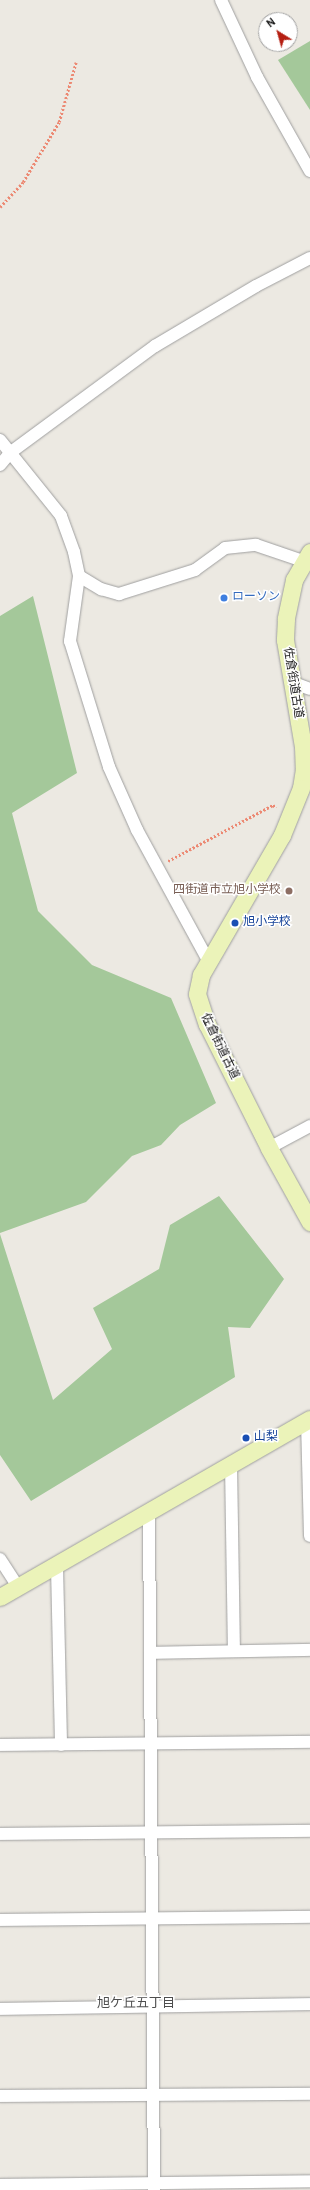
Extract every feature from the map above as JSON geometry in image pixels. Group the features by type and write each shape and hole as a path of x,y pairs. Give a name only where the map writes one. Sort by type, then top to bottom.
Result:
{"street":[{"path":"221,0 258,77 310,171"},
{"path":"0,465 11,452 155,346 256,286 310,258"},
{"path":"0,440 61,516 74,552 79,576 70,641 109,767 137,830 208,960"},
{"path":"79,576 101,589 119,594 195,570 225,548 256,545 307,556"},
{"name":"佐倉街道古道","path":"307,556 294,580 286,619 285,640 303,746 304,769 301,788 282,834 208,960 201,975 197,994 200,1009 269,1148 310,1222"},
{"path":"291,682 310,689"},
{"path":"269,1148 310,1126"},
{"path":"0,1597 57,1567 308,1420 310,1536"},
{"path":"231,1464 234,1651"},
{"path":"149,1512 154,2186"},
{"path":"0,1559 4,1570 18,1587"},
{"path":"57,1567 61,1745"},
{"path":"150,1653 310,1650"},
{"path":"0,1746 310,1742"},
{"path":"0,1834 310,1831"},
{"path":"0,1920 310,1917"},
{"path":"0,2008 310,2004"},
{"path":"0,2096 310,2094"},
{"path":"0,2185 154,2186 310,2181"}],"path":[{"path":"0,207 23,182 60,122 76,62"},
{"path":"157,867 273,805 291,814"}],"green space":[{"path":"310,41 310,110 278,60 291,52 298,52 298,48"},
{"path":"33,596 77,773 12,813 38,911 92,965 171,998 216,1103 180,1125 161,1145 132,1156 86,1202 0,1233 0,616"},
{"path":"219,1196 284,1279 250,1328 228,1327 235,1377 31,1501 0,1455 0,1234 53,1400 112,1349 93,1308 159,1269 170,1225"}],"place":[{"name":"ローソン","path":"224,598"},
{"name":"四街道市立旭小学校","path":"289,891"},
{"name":"旭小学校","path":"235,923"},
{"name":"山梨","path":"246,1438"}],"district":[{"name":"旭ケ丘五丁目","path":"136,2004"}]}
